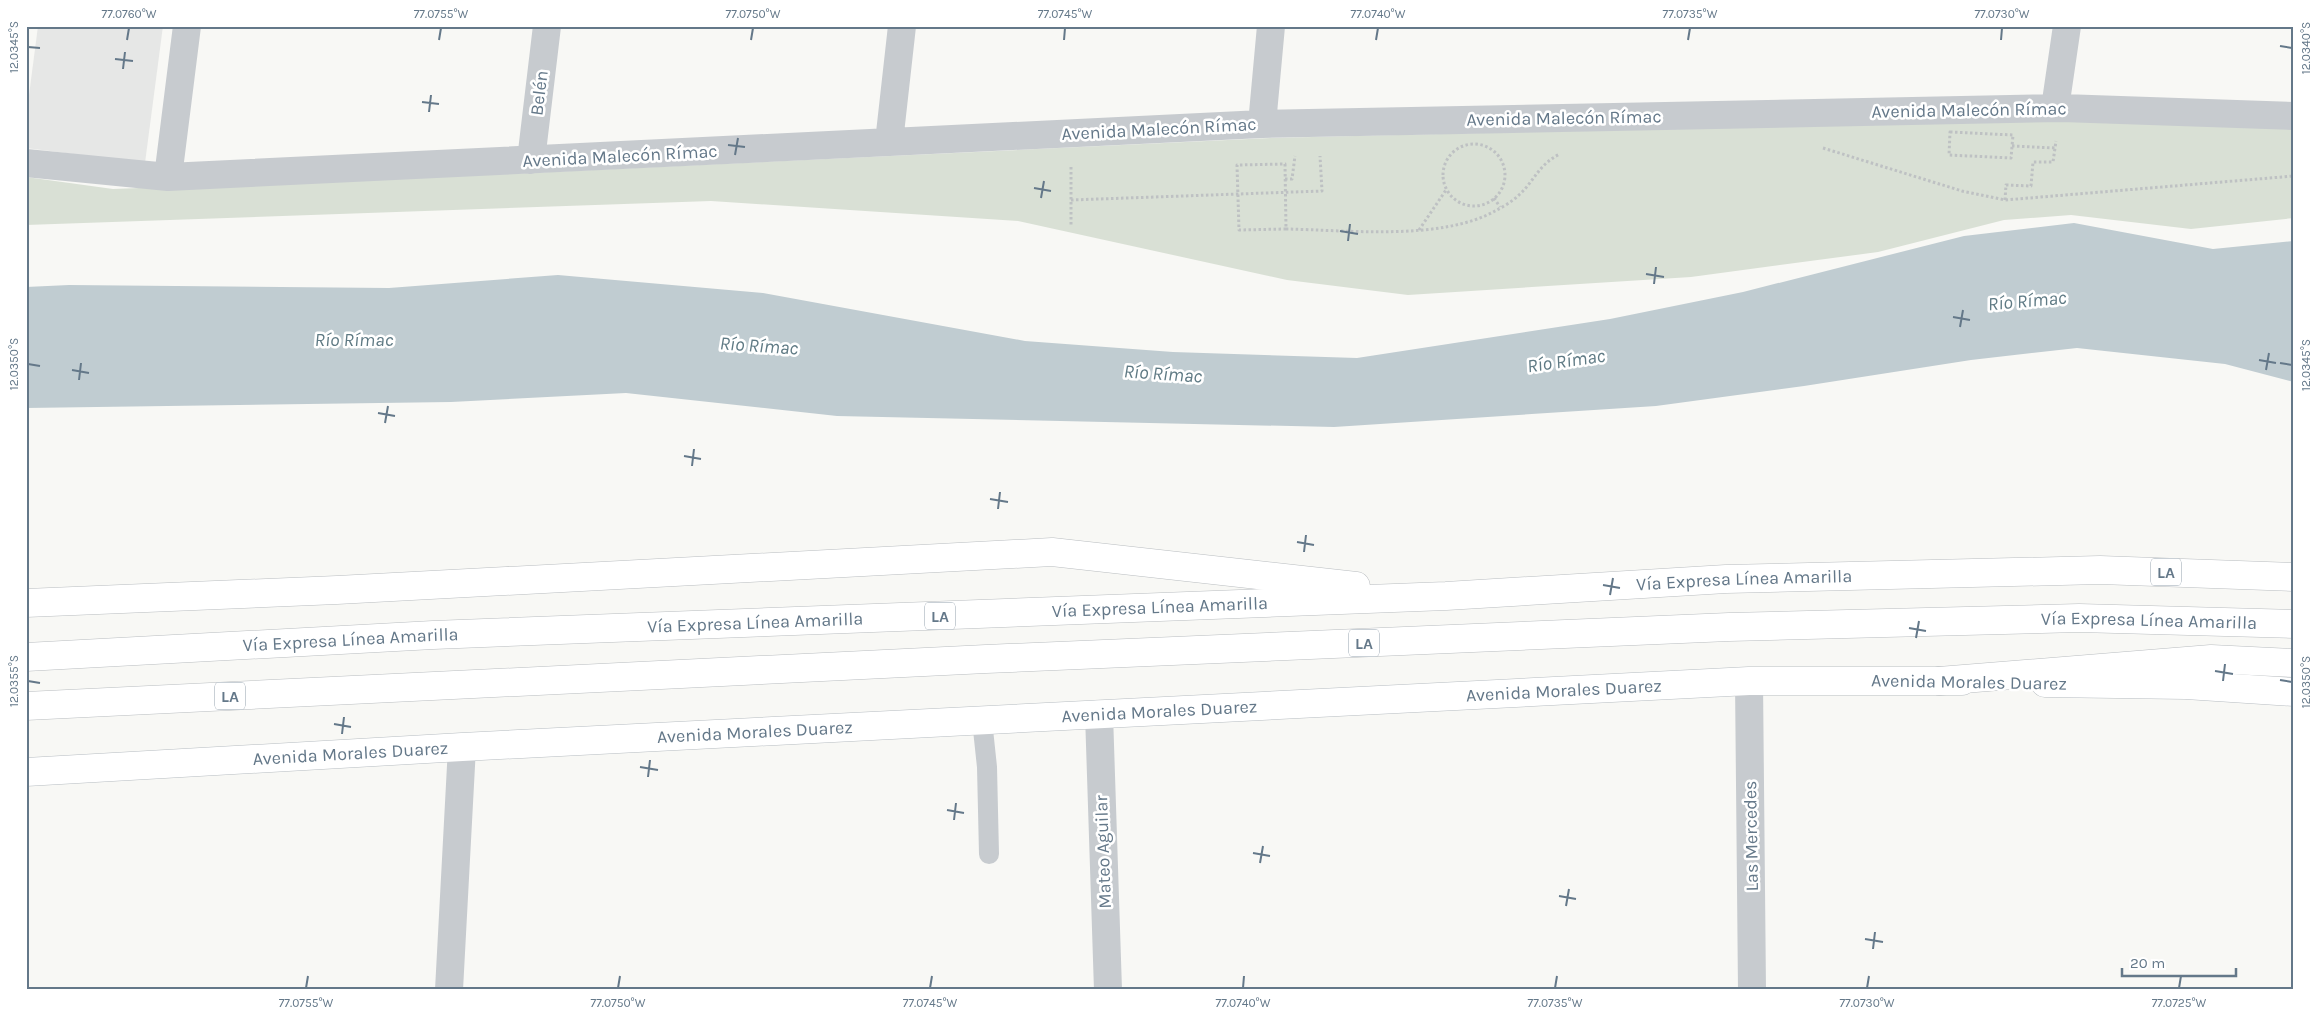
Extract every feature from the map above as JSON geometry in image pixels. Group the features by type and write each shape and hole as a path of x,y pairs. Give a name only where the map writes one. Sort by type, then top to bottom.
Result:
{"main road":[{"path":"26,603 337,590 1052,552 1446,596"},
{"name":"Vía Expresa Línea Amarilla","path":"26,658 433,635 1446,596 1726,578 2038,570 2109,570 2294,577"},
{"name":"Vía Expresa Línea Amarilla","path":"26,706 966,660 1730,627 2079,618 2294,624"},
{"path":"1939,681 2211,659 2294,663"},
{"name":"Avenida Morales Duarez","path":"26,772 462,747 1749,681 1939,681 2186,685 2294,692"}],"street":[{"path":"168,178 187,26"},
{"name":"Belén","path":"531,160 546,26"},
{"path":"889,142 902,26"},
{"path":"1262,124 1271,26"},
{"path":"2058,108 2067,26"},
{"name":"Avenida Malecón Rímac","path":"26,163 168,178 1262,124 2058,108 2294,116"},
{"name":"Las Mercedes","path":"1749,681 1752,990"},
{"name":"Mateo Aguilar","path":"1099,714 1108,990"},
{"path":"449,990 462,747"}],"lane":[{"path":"982,720 987,766 989,854"}],"path":[{"path":"2005,200 2006,185 2031,186 2033,162 2053,162 2058,108"},
{"path":"1470,145 1480,145 1498,156 1503,165 1503,186 1494,198 1480,206 1470,206 1460,203 1446,190 1443,171 1452,153 1470,145"},
{"path":"2012,146 2055,148"},
{"path":"1819,147 1962,191 2005,200 2294,176"},
{"path":"1285,179 1292,179 1296,152"},
{"path":"1071,200 1322,190 1320,152"},
{"path":"1286,229 1285,164 1237,165 1239,230 1418,230 1465,223 1500,207 1520,194 1540,167 1561,153"},
{"path":"1418,230 1446,190"},
{"path":"1494,198 1500,207"}],"shaded area":[{"path":"38,26 163,26 145,163 26,148 26,118"},
{"path":"2043,120 2294,126 2294,218 2191,229 2071,215 2004,220 1878,252 1691,277 1408,295 1287,280 1018,221 711,201 26,225 26,177 113,189 508,174 1270,138"}],"water":[{"name":"Río Rímac","path":"2074,223 2213,249 2294,241 2294,382 2225,364 2077,348 1971,360 1804,386 1656,406 1334,427 837,416 626,393 451,402 26,408 26,287 69,285 389,288 558,275 763,293 1025,341 1173,352 1357,358 1610,319 1743,292 1964,236"}]}
